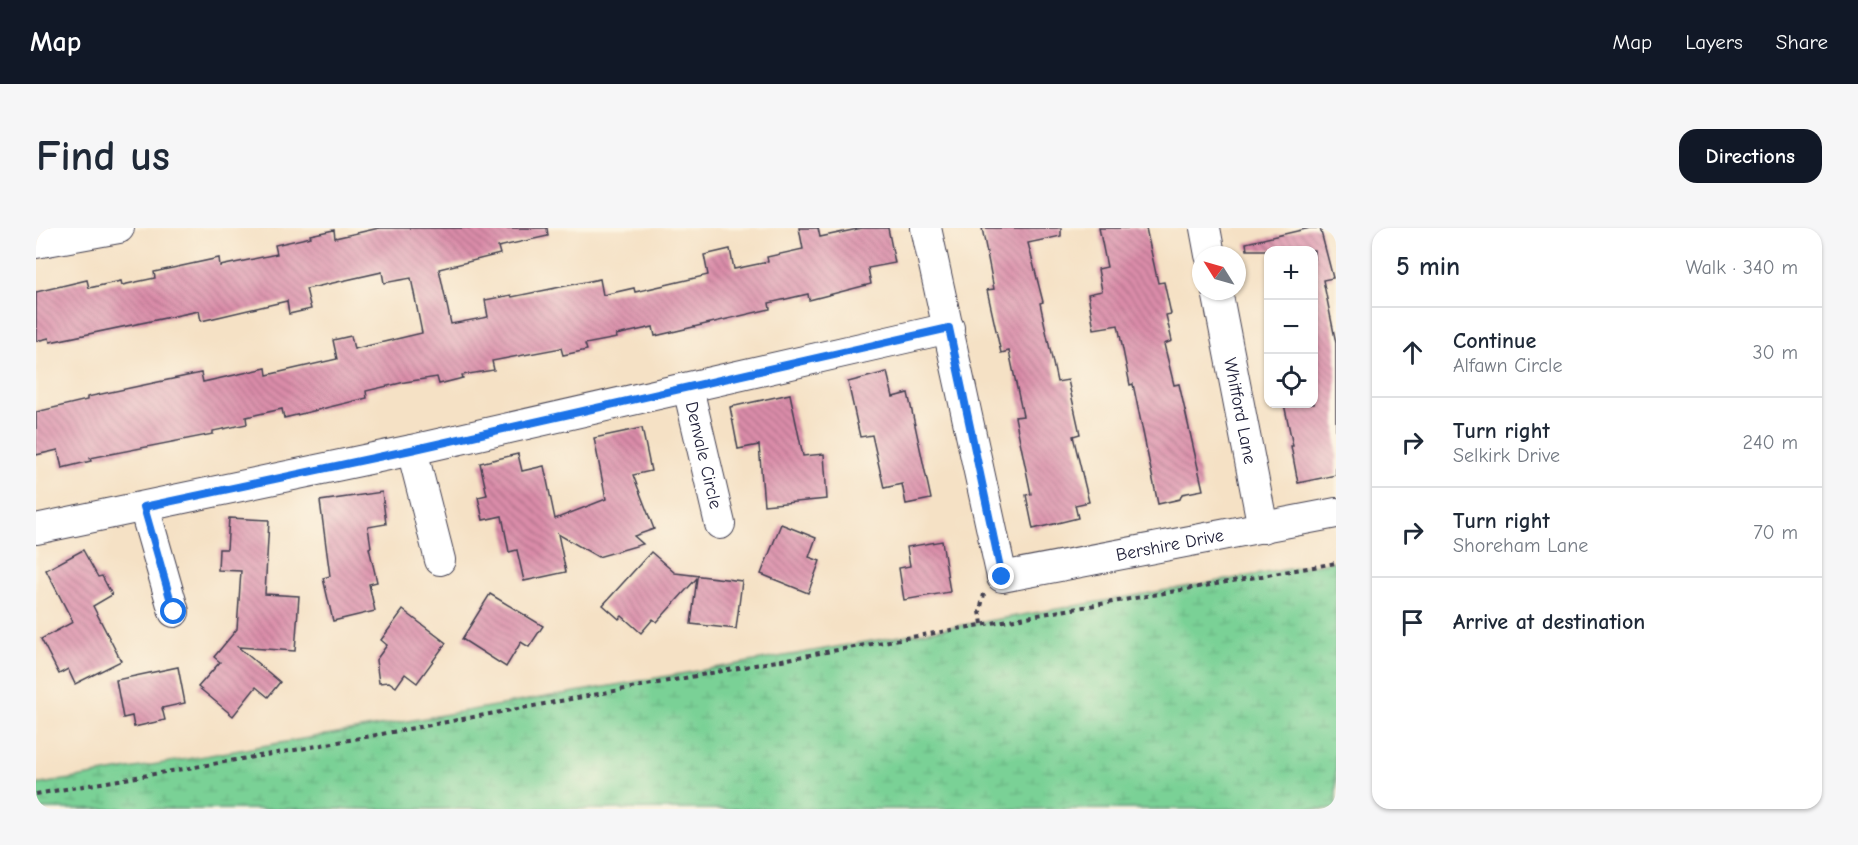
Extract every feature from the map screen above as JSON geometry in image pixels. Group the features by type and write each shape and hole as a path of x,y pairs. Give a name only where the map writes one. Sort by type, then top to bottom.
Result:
{"street":[{"path":"36,243 82,232 119,228"},
{"path":"36,529 411,450 949,328 926,228"},
{"path":"1205,228 1208,246"},
{"name":"Whitford Lane","path":"1219,300 1263,528"},
{"name":"Bershire Drive","path":"949,328 1002,577 1336,513"},
{"name":"Denvale Circle","path":"688,388 720,524"},
{"path":"411,450 440,560"},
{"path":"144,507 174,612"}],"path":[{"path":"36,794 306,748 820,653 1336,562"}],"green space":[{"path":"1336,561 1336,809 36,809 36,785"}],"building":[{"path":"379,228 547,228 548,236 498,247 500,254 439,269 451,324 488,317 485,300 511,295 512,297 600,279 603,295 634,288 635,292 708,275 704,255 730,249 734,269 768,262 767,257 803,249 799,228 818,228 820,237 862,228 888,228 895,263 868,268 871,284 809,300 808,294 769,303 770,309 655,336 653,327 616,335 617,338 585,344 587,350 563,355 561,348 492,361 494,370 462,375 463,378 439,384 437,377 405,382 366,391 367,398 284,418 282,409 246,417 247,424 213,431 213,434 90,458 91,461 62,468 58,450 36,455 36,412 87,400 87,397 201,373 203,382 266,368 267,375 337,359 333,340 351,336 354,349 422,333 411,278 384,283 382,272 306,289 311,309 289,314 287,301 201,321 199,311 50,342 49,338 36,341 36,292 87,280 89,288 121,281 122,285 155,278 154,272 219,258 220,266 277,254 275,245 311,237 310,235 334,230 335,238"},
{"path":"982,228 1061,228 1061,236 1028,243 1043,302 1040,303 1057,382 1068,380 1080,434 1073,436 1089,502 1075,505 1078,518 1033,529 1026,495 1031,494 1015,417 1023,416 1009,351 1001,353 987,290 994,289"},
{"path":"1099,228 1146,228 1158,283 1164,282 1171,314 1166,315 1172,341 1164,344 1174,385 1179,384 1203,490 1182,494 1180,499 1158,504 1118,325 1094,329 1088,294 1102,291 1098,269 1107,267"},
{"path":"1310,228 1320,228 1333,278 1323,280 1336,343 1336,475 1298,483 1285,408 1318,408 1318,246 1264,246 1264,250 1247,250 1246,243"},
{"path":"887,372 893,397 908,393 931,499 906,504 902,484 884,488 872,435 860,437 848,382"},
{"path":"790,394 803,456 824,454 827,499 764,505 759,445 738,449 730,407"},
{"path":"642,428 651,471 633,475 654,529 634,536 643,544 598,557 558,534 566,572 524,581 517,550 509,552 502,516 483,520 478,497 487,495 480,463 518,454 522,471 544,466 555,519 606,499 594,438"},
{"path":"382,492 386,524 368,527 371,547 369,548 377,582 369,584 375,611 333,621 323,578 330,576 320,501"},
{"path":"229,518 269,520 265,594 299,596 295,651 238,647 280,682 268,697 256,687 233,716 198,687 220,662 214,657 237,629 241,571 218,570 219,549 227,549"},
{"path":"781,524 816,538 809,557 820,561 808,593 761,574"},
{"path":"942,541 950,592 904,600 899,568 910,566 907,547"},
{"path":"83,550 98,577 102,576 112,595 93,606 121,661 75,684 68,669 59,674 41,639 73,622 46,570"},
{"path":"651,552 675,573 742,581 736,629 691,624 697,578 657,622 653,619 641,633 622,616 619,619 603,605"},
{"path":"490,594 543,626 529,647 521,642 506,667 462,639"},
{"path":"403,610 446,643 417,683 405,674 396,687 389,682 379,683 376,660 387,645 381,640"},
{"path":"178,667 185,703 162,708 165,720 134,727 132,716 123,718 116,680"}],"route":[{"path":"174,612 144,507 411,450 949,328 1002,577"}]}
